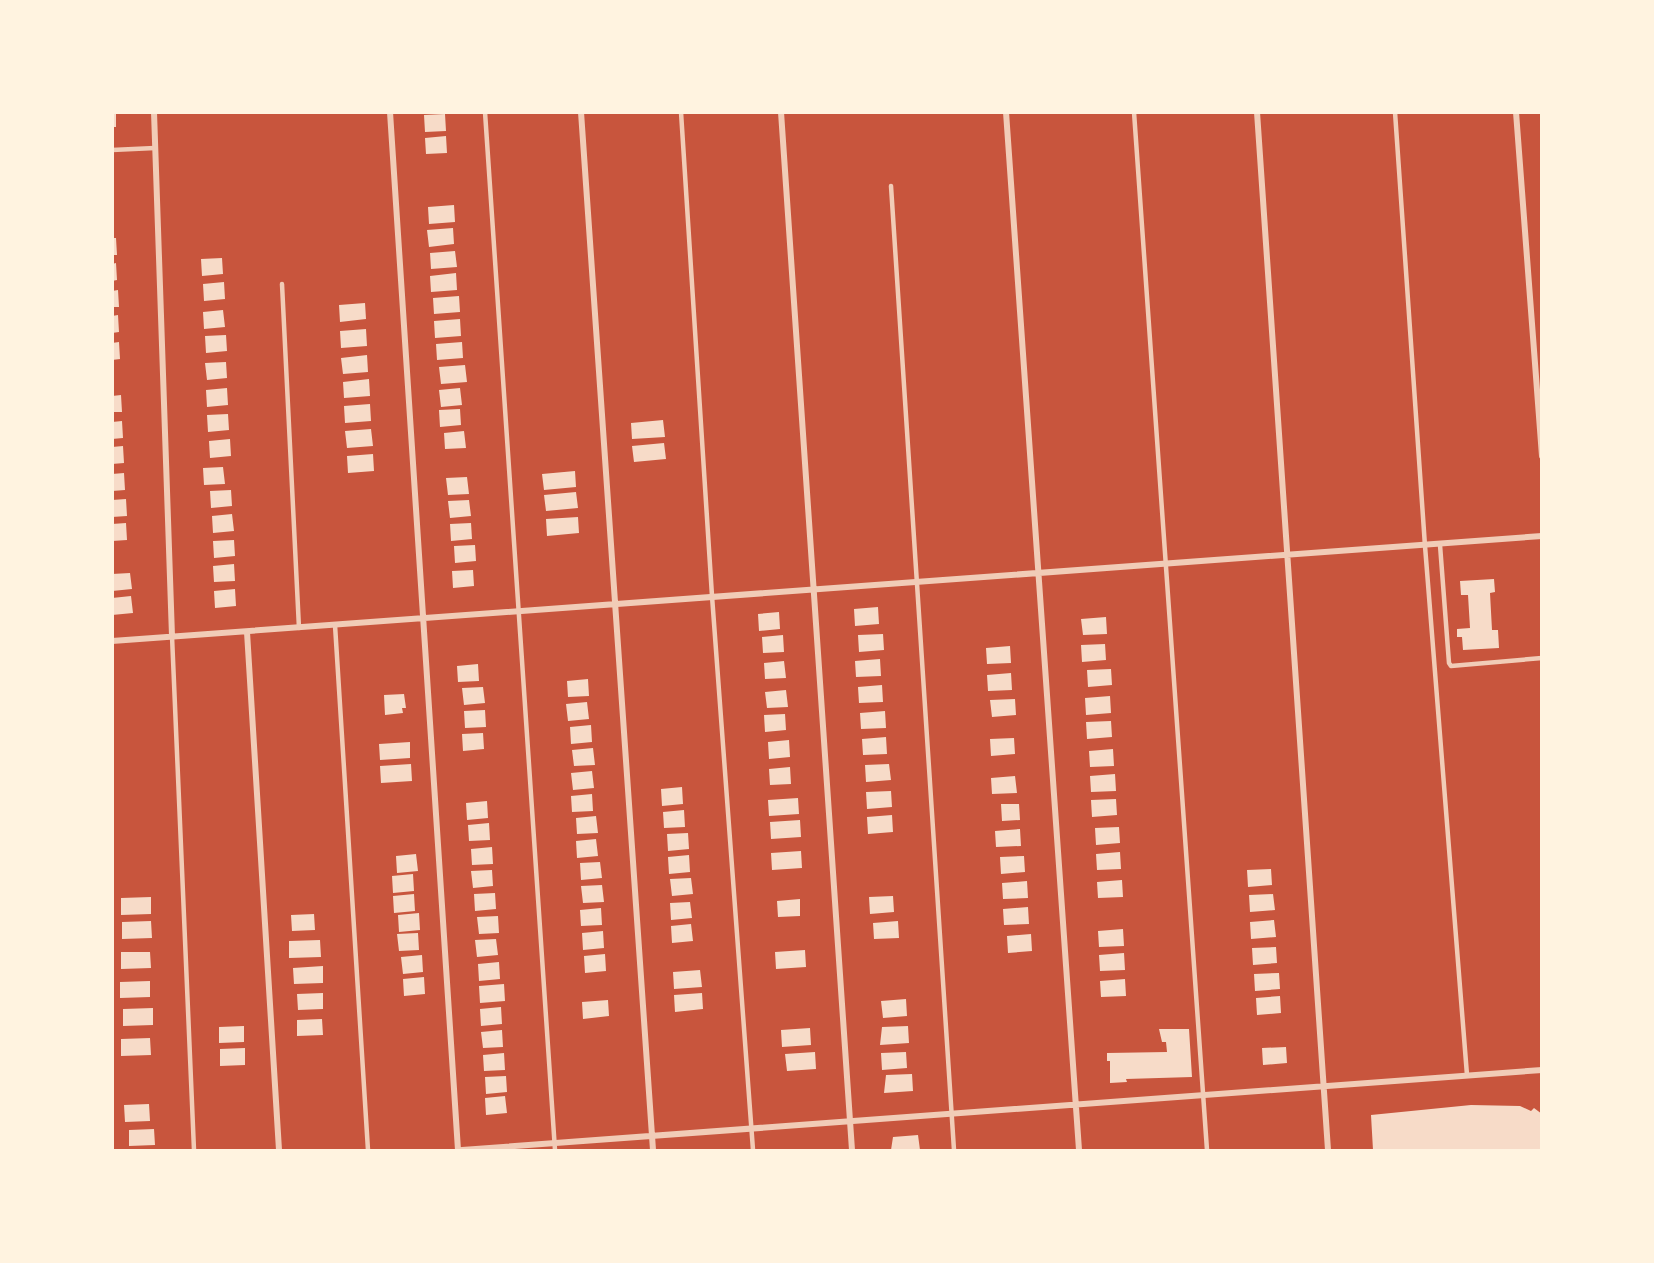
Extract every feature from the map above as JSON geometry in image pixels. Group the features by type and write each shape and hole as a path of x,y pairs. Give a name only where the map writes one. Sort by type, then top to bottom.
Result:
{"street":[{"path":"154,112 172,636"},
{"path":"390,112 460,1150 555,1147 652,1136 1542,1070"},
{"path":"581,112 653,1150"},
{"path":"781,112 852,1150"},
{"path":"1006,112 1079,1150"},
{"path":"1257,112 1328,1150"},
{"path":"1516,112 1542,456"},
{"path":"112,641 1542,536"},
{"path":"247,632 279,1150"}],"lane":[{"path":"485,112 555,1147"},
{"path":"681,112 712,596 753,1150"},
{"path":"1134,112 1164,563 1208,1150"},
{"path":"1395,112 1425,546 1467,1076"},
{"path":"112,150 155,148"},
{"path":"891,186 954,1150"},
{"path":"282,284 299,628"},
{"path":"1440,544 1451,666 1542,658"},
{"path":"335,625 368,1150"},
{"path":"172,636 194,1150"}],"building":[{"path":"112,112 116,112 116,127 112,127"},
{"path":"445,114 446,131 425,132 424,115"},
{"path":"446,136 447,153 426,154 425,138"},
{"path":"454,205 455,222 429,224 428,207"},
{"path":"453,228 454,244 429,247 427,230"},
{"path":"112,238 116,238 117,255 112,255"},
{"path":"455,251 457,267 431,269 430,253"},
{"path":"222,258 223,274 202,276 201,259"},
{"path":"116,263 117,280 112,281 112,264"},
{"path":"456,273 457,290 431,292 430,276"},
{"path":"224,282 225,299 204,301 203,284"},
{"path":"118,290 119,307 112,307 112,291"},
{"path":"459,296 460,312 434,314 433,298"},
{"path":"365,303 366,319 340,322 339,305"},
{"path":"223,310 225,327 204,329 203,312"},
{"path":"118,315 119,332 112,333 112,316"},
{"path":"460,319 461,336 435,338 434,321"},
{"path":"366,329 367,346 341,348 340,331"},
{"path":"226,335 227,351 206,353 205,336"},
{"path":"119,342 120,359 112,360 112,343"},
{"path":"462,342 463,358 437,360 436,344"},
{"path":"367,355 368,372 343,374 341,358"},
{"path":"226,362 227,378 207,380 205,363"},
{"path":"465,365 467,382 441,384 439,367"},
{"path":"369,379 370,396 344,398 343,382"},
{"path":"227,388 228,405 207,407 206,390"},
{"path":"460,388 462,405 441,407 439,390"},
{"path":"121,395 122,412 112,412 112,396"},
{"path":"370,404 371,421 345,423 344,406"},
{"path":"460,409 461,425 440,427 439,410"},
{"path":"228,414 229,430 208,432 207,415"},
{"path":"663,420 665,437 632,439 631,423"},
{"path":"122,421 123,438 112,439 112,422"},
{"path":"371,429 373,446 347,448 345,431"},
{"path":"464,431 466,448 445,449 444,433"},
{"path":"230,439 231,456 210,458 209,441"},
{"path":"664,443 666,459 634,462 632,446"},
{"path":"123,446 124,463 112,464 112,447"},
{"path":"373,454 374,471 348,473 347,456"},
{"path":"223,467 225,484 204,485 203,468"},
{"path":"575,471 576,487 544,490 542,474"},
{"path":"124,473 125,490 112,491 112,474"},
{"path":"467,477 469,494 448,495 446,478"},
{"path":"231,490 232,506 211,508 210,491"},
{"path":"576,492 578,508 546,511 544,495"},
{"path":"126,499 127,516 112,517 112,500"},
{"path":"469,500 471,516 450,518 448,501"},
{"path":"232,514 234,531 213,533 212,516"},
{"path":"578,517 579,533 547,536 546,519"},
{"path":"126,523 127,540 112,541 112,524"},
{"path":"471,523 472,539 451,541 450,524"},
{"path":"234,540 235,556 214,558 213,541"},
{"path":"475,545 476,561 455,563 454,546"},
{"path":"234,564 235,581 214,582 213,566"},
{"path":"473,570 474,586 453,588 452,571"},
{"path":"130,573 132,589 112,591 112,574"},
{"path":"1494,579 1495,592 1490,593 1492,630 1498,630 1499,648 1463,650 1462,637 1457,637 1457,629 1470,628 1468,595 1461,595 1460,581"},
{"path":"235,589 236,606 215,608 214,591"},
{"path":"131,596 133,613 112,615 112,598"},
{"path":"878,607 879,624 855,626 854,609"},
{"path":"779,612 780,629 759,631 758,614"},
{"path":"1106,617 1107,634 1083,635 1081,619"},
{"path":"883,634 884,650 859,652 858,635"},
{"path":"783,635 784,652 763,653 762,637"},
{"path":"1105,644 1106,660 1082,662 1081,645"},
{"path":"1010,646 1011,663 987,664 986,648"},
{"path":"880,659 881,676 856,677 855,661"},
{"path":"784,661 786,678 765,679 764,663"},
{"path":"478,664 479,681 458,682 457,666"},
{"path":"1111,669 1112,685 1088,687 1087,670"},
{"path":"1011,673 1012,690 988,691 987,675"},
{"path":"588,679 589,696 568,697 567,681"},
{"path":"882,685 883,702 859,703 858,687"},
{"path":"483,687 485,703 464,705 462,688"},
{"path":"786,690 788,707 767,708 765,692"},
{"path":"404,694 406,708 402,708 403,713 385,715 384,695"},
{"path":"1110,696 1111,713 1086,715 1085,698"},
{"path":"1015,699 1016,715 992,717 990,700"},
{"path":"587,702 589,719 568,721 566,704"},
{"path":"485,710 486,727 465,728 464,711"},
{"path":"885,711 886,728 861,729 860,713"},
{"path":"785,714 786,730 765,732 764,715"},
{"path":"1111,721 1112,737 1087,739 1086,722"},
{"path":"591,725 592,742 571,744 570,727"},
{"path":"483,733 484,749 463,751 462,734"},
{"path":"886,737 887,754 863,755 862,739"},
{"path":"1014,738 1015,754 991,756 990,739"},
{"path":"789,740 790,757 769,759 768,742"},
{"path":"410,742 410,758 380,760 379,744"},
{"path":"593,748 595,765 574,766 572,750"},
{"path":"1113,749 1114,766 1090,767 1089,751"},
{"path":"411,764 412,781 381,783 380,766"},
{"path":"889,764 891,780 866,782 865,765"},
{"path":"790,767 791,784 770,785 769,769"},
{"path":"592,771 594,788 573,790 571,773"},
{"path":"1115,774 1116,791 1091,792 1090,776"},
{"path":"1015,776 1017,793 992,794 991,778"},
{"path":"682,787 683,804 662,806 661,789"},
{"path":"891,791 892,807 867,809 866,792"},
{"path":"592,794 593,811 572,812 571,796"},
{"path":"798,798 799,814 769,816 768,800"},
{"path":"1116,799 1117,815 1092,817 1091,800"},
{"path":"487,801 488,818 467,820 466,803"},
{"path":"1001,804 1019,804 1020,820 1002,821"},
{"path":"684,810 685,827 664,828 663,812"},
{"path":"892,815 893,832 868,834 867,817"},
{"path":"596,816 598,833 577,834 576,818"},
{"path":"800,820 801,837 771,839 770,822"},
{"path":"489,823 490,840 469,841 468,825"},
{"path":"1119,827 1120,843 1096,845 1095,828"},
{"path":"1020,829 1021,846 996,847 995,831"},
{"path":"688,833 689,849 668,851 667,834"},
{"path":"596,839 598,856 577,858 576,841"},
{"path":"492,847 493,864 472,865 471,849"},
{"path":"801,851 802,868 772,870 771,853"},
{"path":"1120,852 1121,869 1097,870 1096,854"},
{"path":"416,854 418,871 397,873 396,856"},
{"path":"689,855 690,872 669,874 668,857"},
{"path":"1024,856 1025,872 1001,874 1000,857"},
{"path":"600,862 602,878 581,880 580,863"},
{"path":"1271,869 1272,885 1248,887 1247,870"},
{"path":"492,870 493,886 473,888 471,871"},
{"path":"413,874 414,891 393,893 392,876"},
{"path":"691,878 693,894 672,896 670,879"},
{"path":"1122,880 1123,897 1098,898 1097,882"},
{"path":"1027,881 1028,898 1003,899 1002,883"},
{"path":"602,885 604,902 583,903 581,886"},
{"path":"495,893 496,909 475,911 474,894"},
{"path":"414,894 415,911 394,913 393,896"},
{"path":"1273,894 1275,910 1250,912 1249,895"},
{"path":"893,896 894,912 870,914 869,897"},
{"path":"151,897 151,914 121,915 121,898"},
{"path":"800,899 800,916 778,917 777,901"},
{"path":"690,902 692,918 671,920 670,903"},
{"path":"1028,907 1029,924 1004,925 1003,909"},
{"path":"601,908 602,925 581,926 580,910"},
{"path":"419,913 420,930 399,932 398,915"},
{"path":"314,914 315,930 292,931 291,915"},
{"path":"498,916 499,933 479,934 477,917"},
{"path":"1274,920 1276,937 1251,939 1250,922"},
{"path":"151,921 152,938 122,939 122,922"},
{"path":"898,921 899,938 874,939 873,923"},
{"path":"691,924 693,941 672,943 671,926"},
{"path":"1123,929 1124,946 1099,947 1098,931"},
{"path":"603,931 604,948 583,950 582,933"},
{"path":"418,933 419,950 399,951 397,934"},
{"path":"1031,934 1032,951 1008,953 1007,936"},
{"path":"496,939 498,955 477,957 475,940"},
{"path":"320,940 321,957 289,958 289,941"},
{"path":"1276,947 1277,963 1253,965 1252,948"},
{"path":"805,950 806,967 776,969 775,952"},
{"path":"121,952 150,952 151,968 121,969"},
{"path":"1124,953 1125,970 1100,971 1099,955"},
{"path":"605,954 606,971 585,973 584,956"},
{"path":"422,955 423,972 403,974 401,957"},
{"path":"499,962 500,979 479,981 478,964"},
{"path":"323,966 323,983 294,984 293,968"},
{"path":"700,970 702,987 674,989 673,972"},
{"path":"1279,973 1280,989 1255,991 1254,974"},
{"path":"424,977 425,994 404,996 403,979"},
{"path":"1125,979 1126,996 1101,997 1100,981"},
{"path":"150,981 150,997 120,998 120,982"},
{"path":"504,984 505,1001 480,1003 479,986"},
{"path":"323,993 323,1009 298,1010 297,994"},
{"path":"702,993 703,1009 675,1012 674,995"},
{"path":"1280,996 1281,1013 1257,1015 1256,998"},
{"path":"906,999 907,1016 883,1018 881,1001"},
{"path":"608,1000 609,1016 583,1019 582,1002"},
{"path":"501,1007 502,1024 481,1026 480,1009"},
{"path":"153,1008 153,1025 123,1026 123,1009"},
{"path":"322,1019 323,1035 297,1036 297,1020"},
{"path":"244,1026 244,1042 219,1043 219,1027"},
{"path":"908,1026 909,1043 880,1045 882,1027"},
{"path":"810,1028 811,1045 782,1047 781,1030"},
{"path":"1159,1029 1189,1029 1192,1077 1126,1079 1127,1082 1110,1083 1110,1061 1107,1061 1107,1053 1167,1052 1166,1042 1162,1042"},
{"path":"502,1030 503,1047 483,1048 481,1032"},
{"path":"150,1038 151,1055 121,1056 121,1039"},
{"path":"1286,1047 1287,1063 1263,1065 1262,1048"},
{"path":"245,1048 245,1065 220,1066 220,1049"},
{"path":"815,1052 816,1069 787,1071 785,1054"},
{"path":"906,1052 907,1068 882,1070 881,1053"},
{"path":"504,1053 505,1070 484,1071 483,1055"},
{"path":"912,1074 913,1091 884,1093 886,1075"},
{"path":"506,1076 507,1092 486,1094 485,1077"},
{"path":"505,1096 507,1113 486,1115 485,1098"},
{"path":"149,1104 150,1121 125,1122 124,1105"},
{"path":"1471,1105 1520,1106 1531,1111 1534,1108 1542,1114 1542,1150 1373,1150 1371,1115"},
{"path":"154,1129 155,1145 129,1146 129,1130"},
{"path":"918,1135 920,1150 891,1150 893,1137"}]}
